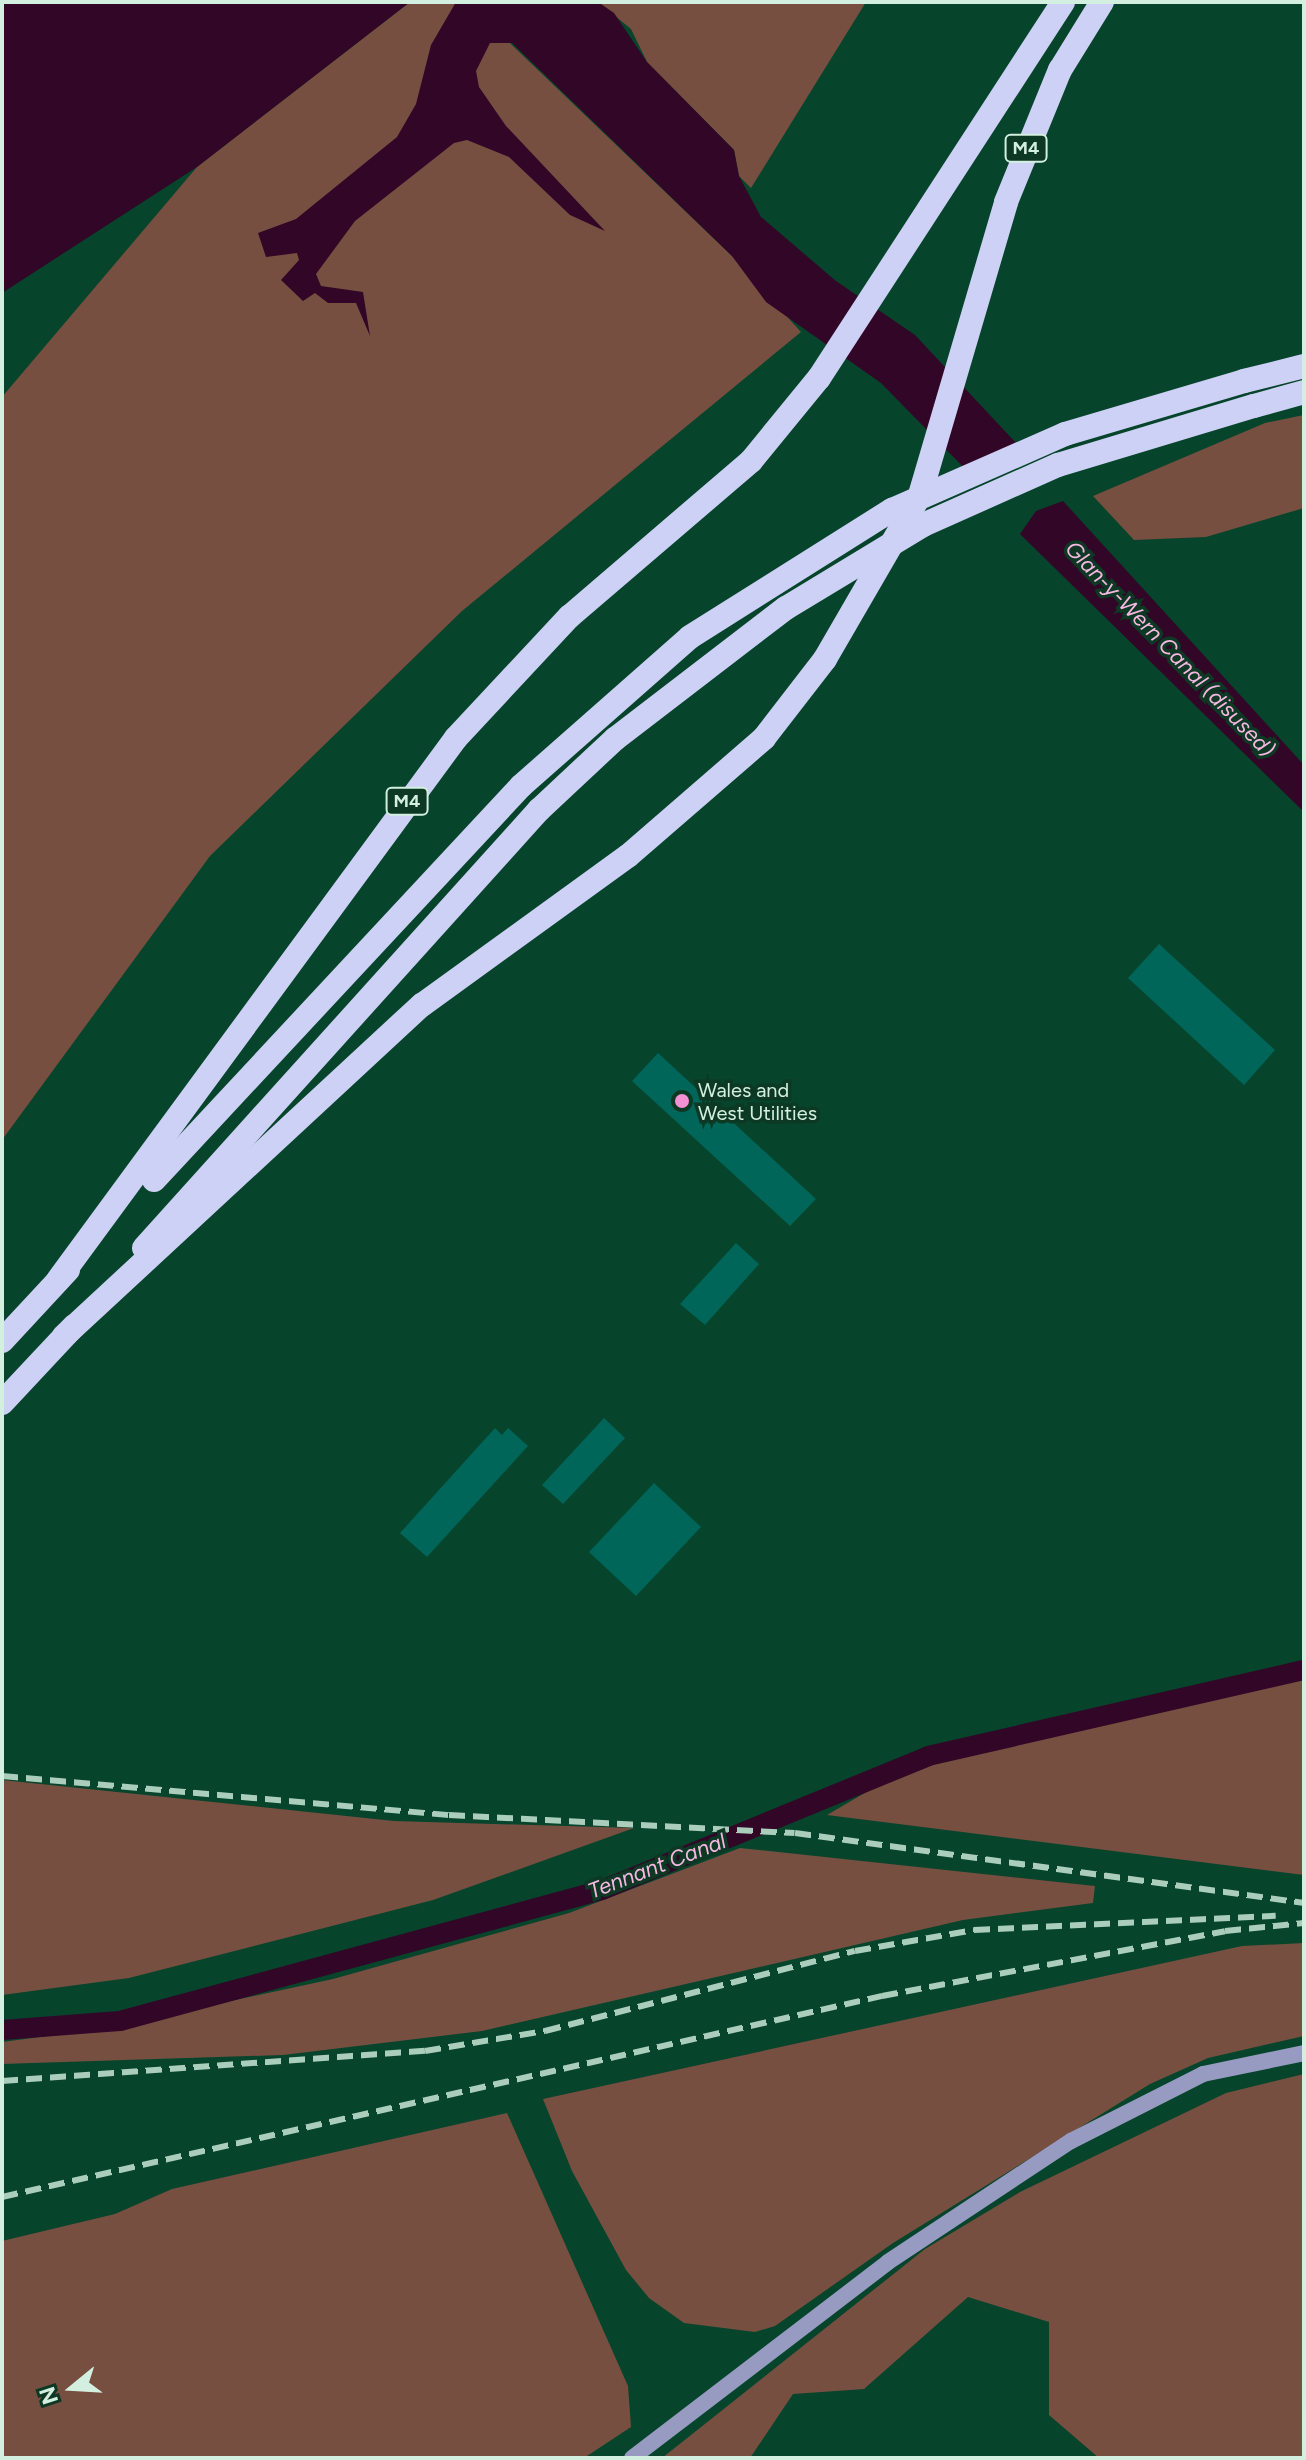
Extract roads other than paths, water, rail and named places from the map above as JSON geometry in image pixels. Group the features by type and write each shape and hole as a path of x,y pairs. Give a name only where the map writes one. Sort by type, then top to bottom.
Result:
{"highway":[{"name":"M4","path":"58,1280 456,738 569,617 751,461 819,378 1063,2"},
{"name":"M4","path":"64,1336 422,1005 702,799 764,738 852,616 920,495 1032,131 1102,2"},
{"name":"M4","path":"2,1341 521,786 690,637 892,510 1065,434 1304,366"},
{"name":"M4","path":"2,1403 539,810 615,739 786,608 923,525 1058,465 1304,392"}],"main road":[{"path":"632,2458 888,2262 1071,2141 1203,2074 1304,2053"}],"water":[{"path":"2,2 410,2 197,167 2,293"},
{"path":"456,2 598,2 614,13 647,62 734,150 739,176 761,217 836,281 915,335 1017,444 978,482 881,383 766,302 732,256 512,43 490,43 476,71 479,87 506,126 605,231 570,215 509,157 467,140 454,143 355,221 316,274 321,286 363,292 370,336 356,303 328,303 315,293 303,301 281,280 299,260 297,253 266,257 258,233 296,219 397,137 416,104 431,45"},
{"name":"Glan-y-Wern Canal (disused)","path":"1063,501 1304,765 1304,812 1020,534 1036,511"}],"waterway":[{"name":"Tennant Canal","path":"2,2030 120,2021 602,1890 928,1756 1304,1670"}],"railway":[{"path":"2,1776 449,1815 795,1833 1304,1903"},
{"path":"2,2081 425,2051 545,2031 855,1951 974,1930 1276,1916"},
{"path":"2,2197 882,1996 1225,1931 1304,1923"}],"place":[{"name":"Wales and West Utilities","path":"682,1101"}]}
